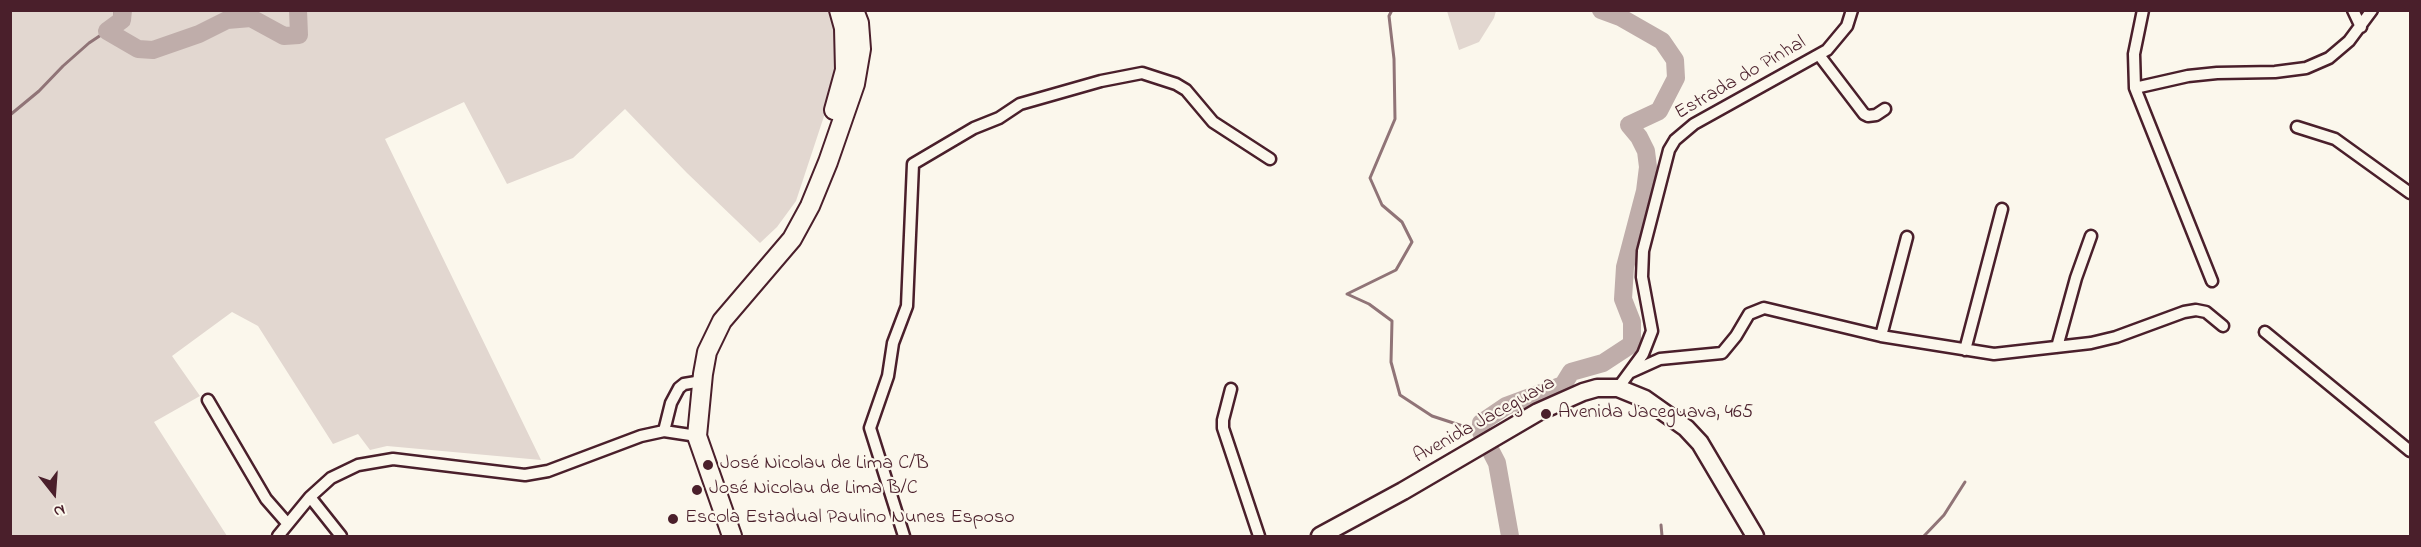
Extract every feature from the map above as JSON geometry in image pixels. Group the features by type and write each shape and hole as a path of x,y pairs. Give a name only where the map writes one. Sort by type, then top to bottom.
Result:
{"main road":[{"path":"720,537 695,468 692,436 696,356 712,318 733,289 783,232 802,202 822,149 845,70 844,28 839,10"},
{"path":"696,381 707,352 723,321 792,239 810,206 855,84 859,64 859,22 854,10"},
{"name":"Avenida Jaceguava","path":"1320,537 1570,396 1597,388 1618,388 1645,399 1686,428 1700,443 1755,537"},
{"path":"692,436 732,537"}],"street":[{"name":"Estrada do Pinhal","path":"1618,388 1649,344 1652,332 1642,277 1643,251 1669,150 1675,140 1694,124 1819,55 1838,39 1847,26 1852,10"},
{"path":"2142,10 2134,54 2135,88 2212,281"},
{"path":"2353,10 2361,27"},
{"path":"2135,88 2217,73 2275,72 2306,68 2329,58 2349,41 2372,10"},
{"path":"1819,55 1864,114 1876,115 1885,109"},
{"path":"904,537 870,428 888,376 893,344 907,306 913,164 974,128 999,118 1020,104 1101,81 1142,73 1176,84 1186,90 1213,122 1270,159"},
{"path":"2298,127 2335,139 2410,193"},
{"path":"1965,350 2002,209"},
{"path":"2057,347 2076,278 2091,236"},
{"path":"1881,336 1907,237"},
{"path":"1629,373 1660,359 1722,352 1732,342 1749,314 1764,308 1881,336 1994,354 2091,343 2196,310 2206,312 2223,326"},
{"path":"2265,332 2410,451"},
{"path":"664,430 675,394 682,385 696,381"},
{"path":"1231,389 1222,420 1223,429 1258,537"},
{"path":"208,400 266,499 287,523"},
{"path":"278,537 310,497 331,478 358,465 393,459 525,476 548,471 641,436 664,430 692,436"},
{"path":"310,497 341,537"}],"shaded area":[{"path":"1447,10 1496,11 1479,42 1459,50"},
{"path":"10,11 832,11 838,25 837,68 832,92 796,201 777,227 760,243 625,109 573,158 507,184 464,102 385,139 541,460 387,446 370,450 358,434 333,444 258,326 232,312 172,356 200,396 154,422 227,536 11,536"}],"waterway":[{"path":"10,115 89,43 107,31 115,19 115,10"},
{"path":"123,10 122,20 107,31 138,49 153,50 199,34 227,20 251,18 284,36 299,35 298,10"},
{"path":"1392,10 1389,16 1394,59 1395,119 1370,178 1382,205 1402,222 1412,242 1396,270 1347,294 1369,304 1392,321 1391,362 1400,395 1432,416 1481,432"},
{"path":"1510,536 1497,463 1481,432 1481,423 1506,406 1563,385 1571,372 1603,363 1632,344 1632,322 1623,299 1625,267 1645,191 1648,167 1646,151 1639,137 1629,125 1659,111 1676,78 1675,60 1662,41 1620,17 1601,10"},
{"path":"1924,536 1944,515 1965,482"},
{"path":"1661,525 1662,536"}],"place":[{"name":"Avenida Jaceguava, 465","path":"1546,414"},
{"name":"José Nicolau de Lima C/B","path":"708,465"},
{"name":"José Nicolau de Lima B/C","path":"697,490"},
{"name":"Escola Estadual Paulino Nunes Esposo","path":"673,519"}]}
